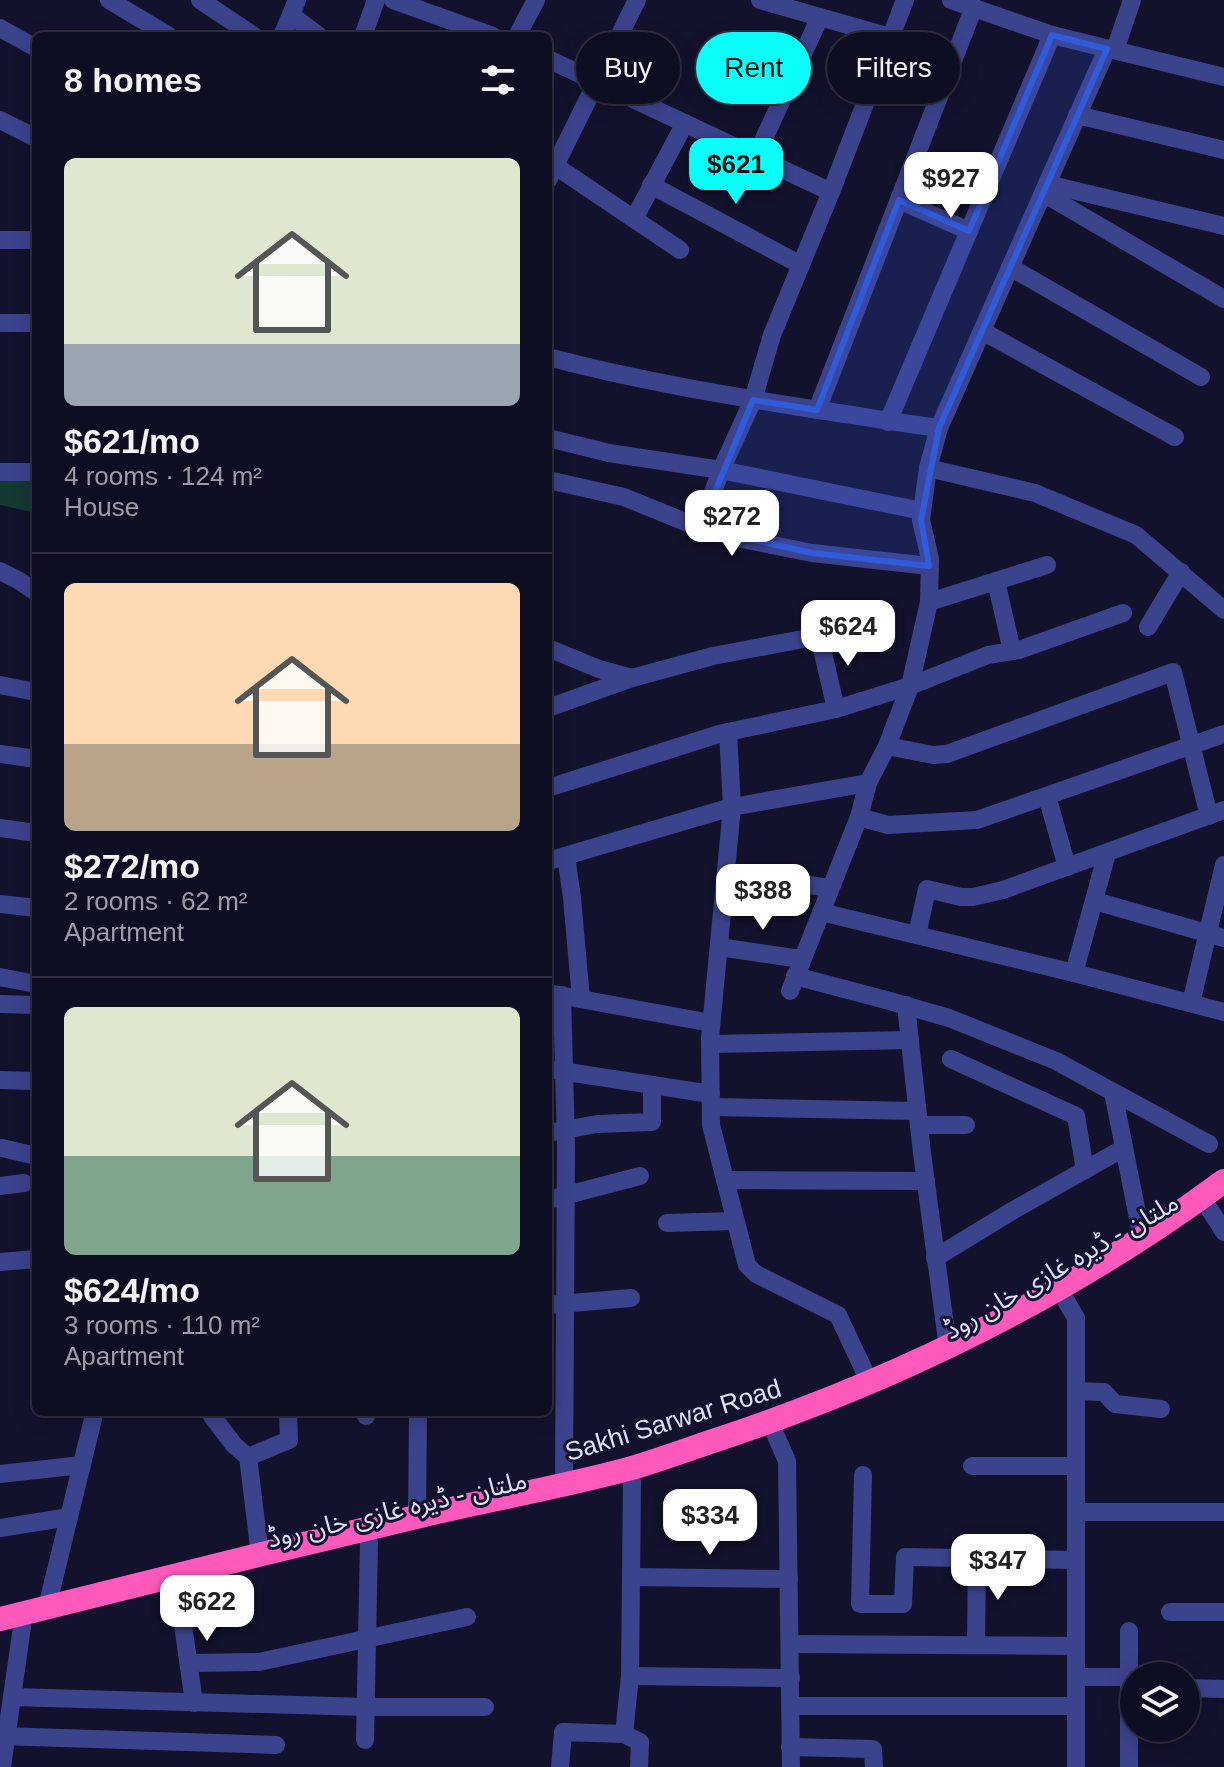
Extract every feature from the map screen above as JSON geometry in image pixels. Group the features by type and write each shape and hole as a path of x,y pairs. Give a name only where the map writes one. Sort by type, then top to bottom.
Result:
{"highway":[{"name":"Sakhi Sarwar Road","path":"7,1626 47,1607 417,1516 564,1484 631,1476 870,1383 948,1348 999,1331 1224,1181"},
{"name":"ملتان - ڈیرہ غازی خان روڈ","path":"7,1626 369,1543 776,1436 910,1383 999,1331 1066,1301 1140,1258 1217,1205"}],"street":[{"path":"109,0 162,32"},
{"path":"200,0 248,32"},
{"path":"364,32 376,0"},
{"path":"393,0 482,32"},
{"path":"519,32 536,0"},
{"path":"621,32 637,0"},
{"path":"892,32 905,0"},
{"path":"951,0 1052,35 1224,77"},
{"path":"796,976 859,817 868,783 887,746 910,686 929,602 929,566 921,520 928,468 939,428 1077,115 1111,50 1132,0"},
{"path":"769,1 872,32"},
{"path":"817,410 974,7"},
{"path":"284,32 294,8 315,32"},
{"path":"756,156 820,17"},
{"path":"0,28 32,46"},
{"path":"888,422 1052,35"},
{"path":"552,61 576,72"},
{"path":"552,165 584,104"},
{"path":"645,104 831,192"},
{"path":"700,528 721,470 753,400 772,335 864,104"},
{"path":"1077,115 1224,150"},
{"path":"0,120 32,136"},
{"path":"634,219 685,123"},
{"path":"552,170 680,250"},
{"path":"651,185 801,265"},
{"path":"1045,189 1224,226"},
{"path":"1045,189 1224,299"},
{"path":"899,200 969,231"},
{"path":"0,240 32,240"},
{"path":"1010,267 1201,377"},
{"path":"0,323 32,323"},
{"path":"982,331 1175,437"},
{"path":"552,358 606,373 753,400 939,428"},
{"path":"552,439 609,453 721,470 922,511"},
{"path":"928,468 1035,493 1136,535 1224,610"},
{"path":"0,472 32,472"},
{"path":"552,481 624,497 700,528 737,538 812,553 929,566"},
{"path":"929,602 1047,565"},
{"path":"0,571 32,590"},
{"path":"1148,627 1181,572"},
{"path":"996,581 1012,651"},
{"path":"552,787 728,732 836,709 910,686 988,655 1055,638 1123,613"},
{"path":"552,707 632,678 713,656 819,636 836,709"},
{"path":"552,650 599,669 632,678"},
{"path":"887,746 933,755 947,754 1173,672 1191,744 1216,813 1003,890 961,897 927,889 917,935"},
{"path":"0,685 32,691"},
{"path":"728,732 732,807 711,1023 711,1125 747,1265 756,1274 838,1315 870,1383"},
{"path":"859,817 888,825 977,820 1224,734"},
{"path":"0,754 32,758"},
{"path":"581,999 572,898 557,858 732,807 868,783"},
{"path":"1047,796 1067,867"},
{"path":"0,828 32,832"},
{"path":"1074,973 1107,853"},
{"path":"1191,1003 1216,935 1224,865"},
{"path":"726,873 830,888"},
{"path":"1095,901 1216,935"},
{"path":"0,904 32,908"},
{"path":"821,912 1224,1012"},
{"path":"719,947 796,976 949,1018 1056,1061 1209,1144"},
{"path":"0,977 32,983"},
{"path":"564,1484 557,1304 555,994 711,1023"},
{"path":"0,1004 32,1005"},
{"path":"906,1005 948,1348"},
{"path":"710,1044 910,1040"},
{"path":"951,1059 1076,1116 1085,1170"},
{"path":"556,1070 652,1085 711,1100 966,1125"},
{"path":"0,1080 32,1081"},
{"path":"557,1132 597,1124 652,1122 652,1085"},
{"path":"1113,1092 1142,1238"},
{"path":"2,1148 32,1155"},
{"path":"935,1258 1124,1148"},
{"path":"557,1198 640,1176"},
{"path":"725,1180 926,1181"},
{"path":"0,1186 24,1183"},
{"path":"1217,1205 1224,1232"},
{"path":"667,1223 735,1221"},
{"path":"0,1262 32,1259"},
{"path":"557,1304 631,1298"},
{"path":"1066,1301 1076,1318 1076,1767"},
{"path":"1076,1391 1104,1392 1115,1404 1161,1409"},
{"path":"47,1607 93,1416"},
{"path":"212,1416 234,1445 248,1457 260,1555"},
{"path":"248,1457 289,1440 288,1416"},
{"path":"417,1516 418,1416"},
{"path":"776,1436 787,1461 791,1767"},
{"path":"0,1474 82,1465"},
{"path":"972,1466 1076,1466"},
{"path":"863,1475 860,1604 903,1604 905,1557 1076,1560"},
{"path":"624,1734 630,1676 631,1476"},
{"path":"1076,1512 1224,1512"},
{"path":"0,1528 69,1517"},
{"path":"365,1740 369,1543"},
{"path":"976,1645 977,1559"},
{"path":"631,1577 789,1579"},
{"path":"178,1589 194,1703"},
{"path":"1170,1612 1224,1612"},
{"path":"189,1663 259,1662 467,1617"},
{"path":"2,1767 3,1736 12,1697 7,1626"},
{"path":"1129,1631 1129,1662"},
{"path":"790,1644 1076,1646"},
{"path":"630,1676 791,1678"},
{"path":"1076,1677 1120,1677"},
{"path":"1200,1688 1224,1689"},
{"path":"12,1697 366,1707 485,1707"},
{"path":"791,1706 1076,1706"},
{"path":"560,1767 563,1732 624,1734 640,1742 639,1767"},
{"path":"3,1736 276,1745"},
{"path":"1129,1742 1129,1767"},
{"path":"790,1747 873,1749 874,1767"}],"highlighted area":[{"path":"1052,35 1107,49 939,428 921,520 929,566 812,553 700,528 753,400 817,410 899,200 969,231"}],"green space":[{"path":"0,478 32,478 32,512 0,505"}]}
